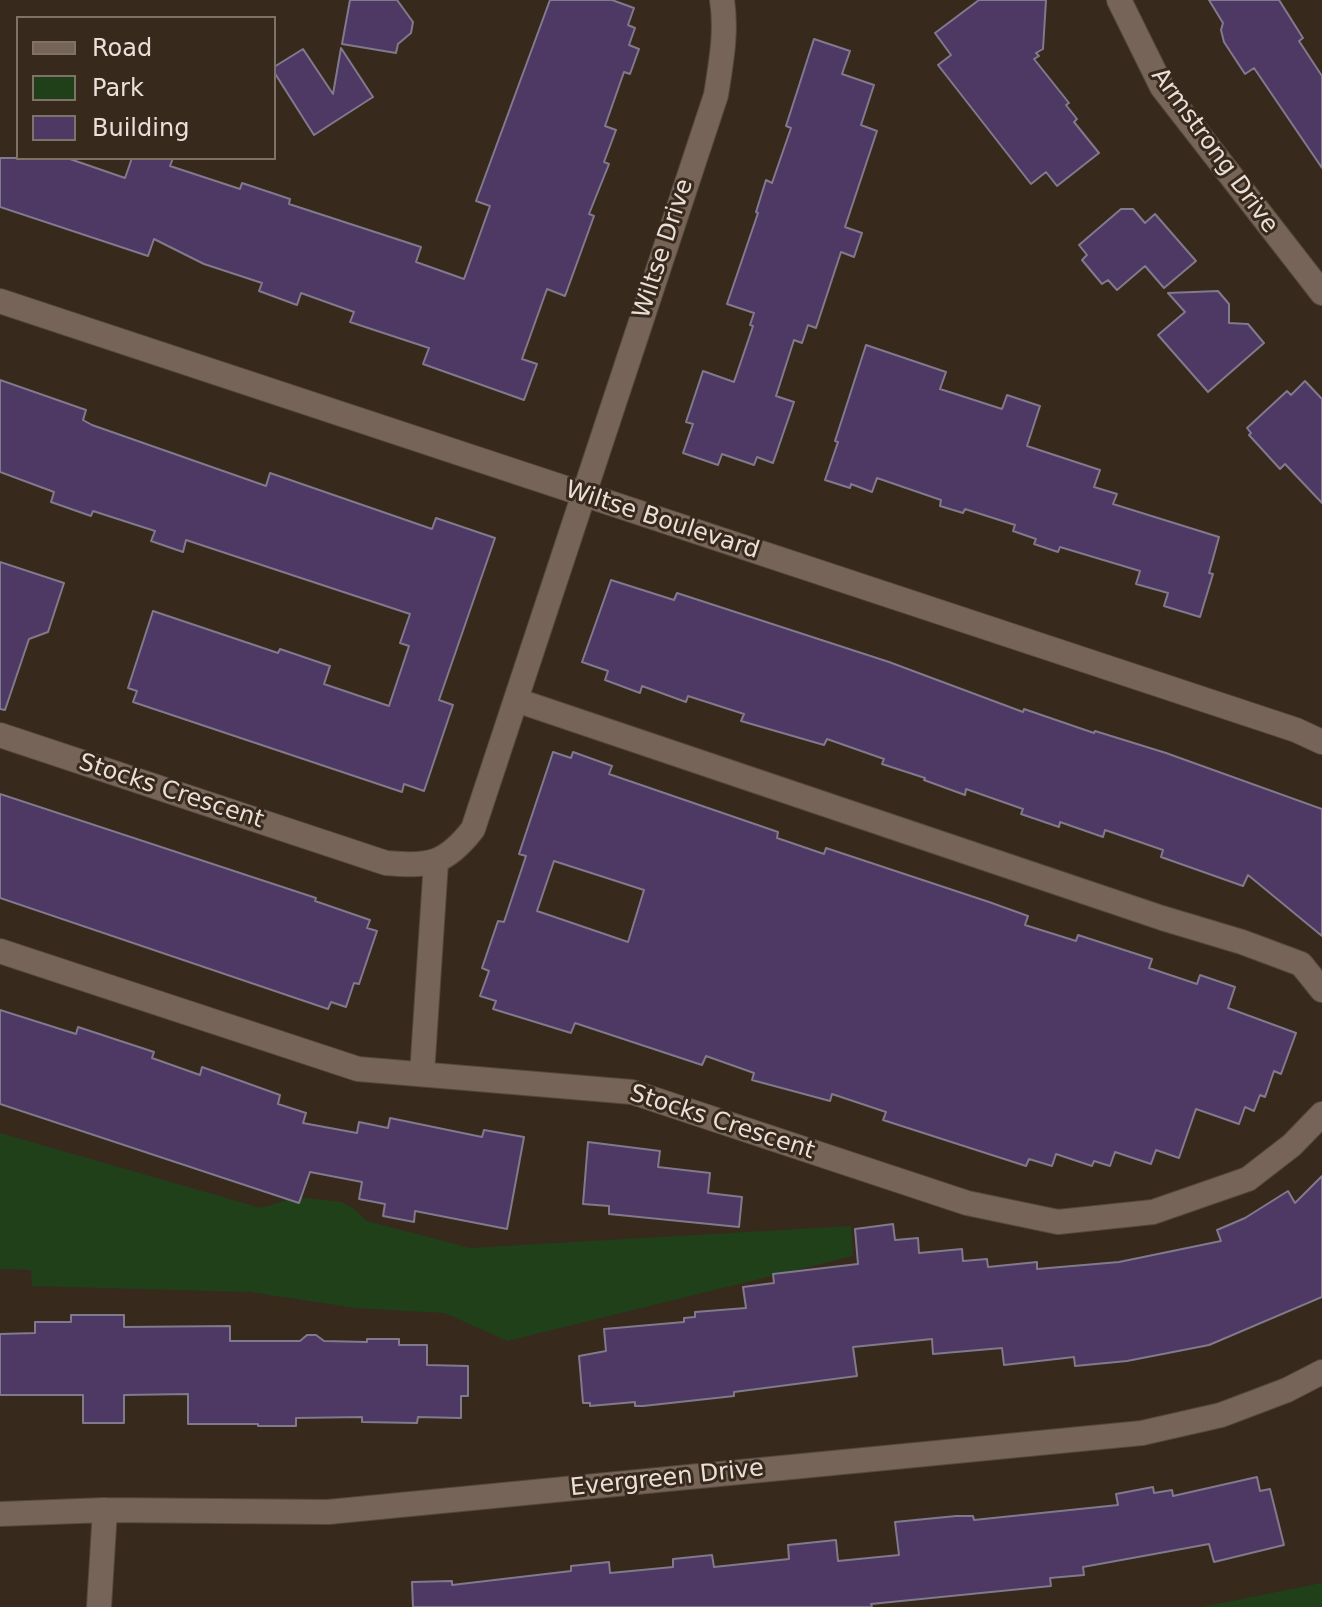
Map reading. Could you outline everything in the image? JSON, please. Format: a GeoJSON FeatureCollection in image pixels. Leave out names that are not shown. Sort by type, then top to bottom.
{"type":"FeatureCollection","features":[{"type":"Feature","properties":{"kind":"street","name":"Wiltse Drive"},"geometry":{"type":"LineString","coordinates":[[583,495],[716,95],[723,55],[722,0]]}},
{"type":"Feature","properties":{"kind":"street","name":"Armstrong Drive"},"geometry":{"type":"LineString","coordinates":[[1119,0],[1162,87],[1322,293]]}},
{"type":"Feature","properties":{"kind":"street","name":"Wiltse Boulevard"},"geometry":{"type":"LineString","coordinates":[[0,301],[1266,720],[1322,742]]}},
{"type":"Feature","properties":{"kind":"street"},"geometry":{"type":"LineString","coordinates":[[422,1074],[436,862],[458,849],[473,829],[583,495]]}},
{"type":"Feature","properties":{"kind":"street"},"geometry":{"type":"LineString","coordinates":[[516,700],[1147,913],[1242,942],[1301,964],[1322,990]]}},
{"type":"Feature","properties":{"kind":"street","name":"Stocks Crescent"},"geometry":{"type":"LineString","coordinates":[[0,735],[386,863],[411,866],[436,862]]}},
{"type":"Feature","properties":{"kind":"street","name":"Stocks Crescent"},"geometry":{"type":"LineString","coordinates":[[0,951],[358,1069],[632,1092],[967,1203],[1058,1222],[1153,1212],[1248,1179],[1292,1145],[1322,1114]]}},
{"type":"Feature","properties":{"kind":"street","name":"Evergreen Drive"},"geometry":{"type":"LineString","coordinates":[[0,1514],[105,1510],[328,1512],[1142,1433],[1221,1415],[1287,1390],[1322,1372]]}},
{"type":"Feature","properties":{"kind":"street"},"geometry":{"type":"LineString","coordinates":[[99,1607],[105,1510]]}},
{"type":"Feature","properties":{"kind":"green space"},"geometry":{"type":"Polygon","coordinates":[[[0,1133],[261,1208],[297,1197],[342,1202],[367,1221],[470,1248],[851,1226],[853,1256],[507,1341],[445,1313],[356,1308],[250,1292],[32,1286],[31,1270],[0,1269],[0,1133]]]}},
{"type":"Feature","properties":{"kind":"green space"},"geometry":{"type":"Polygon","coordinates":[[[1322,1583],[1322,1607],[1202,1607],[1322,1583]]]}},
{"type":"Feature","properties":{"kind":"building"},"geometry":{"type":"Polygon","coordinates":[[[350,0],[397,0],[413,22],[411,33],[398,44],[396,53],[342,44],[350,0]]]}},
{"type":"Feature","properties":{"kind":"building"},"geometry":{"type":"Polygon","coordinates":[[[550,0],[612,0],[634,8],[628,25],[635,28],[629,45],[639,49],[630,74],[624,72],[605,126],[616,130],[604,162],[609,164],[589,214],[594,216],[565,296],[547,289],[522,359],[537,364],[524,400],[423,364],[429,348],[350,322],[354,312],[301,293],[297,305],[259,291],[262,283],[204,264],[154,239],[148,256],[0,207],[0,158],[73,160],[125,178],[131,160],[172,160],[170,166],[240,189],[242,183],[290,199],[289,204],[421,247],[416,262],[464,279],[490,206],[476,201],[550,0]]]}},
{"type":"Feature","properties":{"kind":"building"},"geometry":{"type":"Polygon","coordinates":[[[979,0],[1046,0],[1043,49],[1036,53],[1039,56],[1034,59],[1069,103],[1066,105],[1077,119],[1074,122],[1099,153],[1057,186],[1046,172],[1031,184],[938,65],[951,55],[935,33],[979,0]]]}},
{"type":"Feature","properties":{"kind":"building"},"geometry":{"type":"Polygon","coordinates":[[[1209,0],[1279,0],[1303,38],[1299,41],[1322,76],[1322,168],[1254,68],[1245,74],[1224,42],[1223,23],[1209,0]]]}},
{"type":"Feature","properties":{"kind":"building"},"geometry":{"type":"Polygon","coordinates":[[[814,39],[850,51],[842,74],[874,85],[861,125],[877,131],[845,227],[862,233],[854,257],[841,252],[816,328],[808,325],[802,343],[794,340],[776,396],[794,402],[773,463],[757,457],[754,465],[722,454],[718,465],[683,453],[693,424],[686,422],[703,371],[734,382],[753,326],[750,325],[754,313],[727,304],[766,180],[772,183],[791,128],[786,126],[814,39]]]}},
{"type":"Feature","properties":{"kind":"building"},"geometry":{"type":"Polygon","coordinates":[[[341,48],[373,97],[314,135],[276,75],[276,66],[303,49],[333,94],[341,48]]]}},
{"type":"Feature","properties":{"kind":"building"},"geometry":{"type":"Polygon","coordinates":[[[1121,209],[1133,209],[1145,223],[1155,214],[1196,261],[1164,288],[1145,266],[1117,290],[1108,280],[1102,284],[1082,260],[1087,255],[1079,245],[1121,209]]]}},
{"type":"Feature","properties":{"kind":"building"},"geometry":{"type":"Polygon","coordinates":[[[1218,291],[1229,304],[1229,323],[1248,324],[1264,343],[1208,392],[1158,335],[1185,312],[1168,293],[1218,291]]]}},
{"type":"Feature","properties":{"kind":"building"},"geometry":{"type":"Polygon","coordinates":[[[866,345],[946,372],[940,389],[1002,409],[1007,395],[1040,406],[1027,446],[1100,470],[1094,487],[1117,494],[1113,504],[1219,537],[1209,573],[1213,574],[1200,617],[1164,606],[1168,593],[1136,584],[1140,571],[1060,547],[1058,552],[1034,544],[1036,539],[1013,531],[1015,525],[965,509],[963,513],[940,506],[941,500],[877,478],[872,492],[851,484],[850,488],[825,480],[866,345]]]}},
{"type":"Feature","properties":{"kind":"building"},"geometry":{"type":"Polygon","coordinates":[[[0,380],[86,410],[83,420],[92,425],[266,486],[270,473],[432,529],[436,518],[495,538],[439,700],[453,705],[424,791],[404,784],[402,792],[133,702],[137,691],[128,688],[153,611],[278,653],[280,649],[330,666],[324,684],[389,706],[409,646],[400,643],[410,614],[186,540],[183,552],[151,541],[155,531],[93,511],[91,516],[51,502],[54,492],[0,472],[0,380]]]}},
{"type":"Feature","properties":{"kind":"building"},"geometry":{"type":"Polygon","coordinates":[[[1305,381],[1322,399],[1322,503],[1285,464],[1280,469],[1249,435],[1251,433],[1247,428],[1287,391],[1291,395],[1305,381]]]}},
{"type":"Feature","properties":{"kind":"building"},"geometry":{"type":"Polygon","coordinates":[[[0,562],[64,583],[48,632],[29,639],[5,710],[0,709],[0,562]]]}},
{"type":"Feature","properties":{"kind":"building"},"geometry":{"type":"Polygon","coordinates":[[[611,580],[674,600],[677,593],[889,662],[1023,712],[1024,709],[1166,753],[1322,809],[1322,936],[1248,875],[1243,886],[1161,857],[1163,850],[1105,830],[1103,837],[1060,822],[1059,827],[1021,814],[1023,809],[966,789],[965,795],[882,764],[884,759],[827,739],[824,745],[741,721],[744,714],[688,696],[686,702],[642,686],[640,693],[605,680],[608,671],[582,662],[611,580]]]}},
{"type":"Feature","properties":{"kind":"building"},"geometry":{"type":"Polygon","coordinates":[[[553,752],[571,758],[573,752],[612,766],[609,774],[778,832],[777,838],[824,854],[826,848],[989,902],[1028,916],[1025,925],[1076,941],[1078,935],[1152,959],[1149,968],[1197,984],[1200,975],[1235,987],[1228,1008],[1296,1033],[1281,1074],[1274,1071],[1265,1097],[1260,1095],[1254,1111],[1245,1107],[1239,1124],[1196,1109],[1179,1158],[1156,1150],[1151,1164],[1115,1152],[1110,1166],[1094,1161],[1092,1166],[1056,1154],[1052,1166],[1029,1159],[1026,1166],[883,1120],[886,1112],[832,1094],[830,1101],[752,1080],[754,1073],[706,1056],[702,1065],[575,1023],[571,1033],[493,1009],[496,1001],[480,996],[489,971],[482,968],[498,921],[504,922],[526,856],[519,854],[553,752]],[[554,861],[537,911],[628,942],[644,890],[554,861]]]}},
{"type":"Feature","properties":{"kind":"building"},"geometry":{"type":"Polygon","coordinates":[[[0,794],[316,898],[315,901],[370,920],[367,928],[377,931],[359,984],[354,983],[346,1007],[331,1002],[328,1009],[0,898],[0,794]]]}},
{"type":"Feature","properties":{"kind":"building"},"geometry":{"type":"Polygon","coordinates":[[[0,1010],[76,1034],[78,1027],[154,1052],[152,1058],[200,1075],[202,1067],[280,1095],[278,1104],[306,1113],[303,1123],[357,1133],[359,1122],[388,1128],[390,1118],[482,1137],[484,1130],[524,1137],[507,1229],[415,1211],[414,1222],[383,1216],[385,1204],[359,1199],[362,1182],[310,1172],[299,1203],[0,1104],[0,1010]]]}},
{"type":"Feature","properties":{"kind":"building"},"geometry":{"type":"Polygon","coordinates":[[[588,1142],[660,1151],[658,1167],[710,1173],[708,1193],[742,1197],[739,1227],[609,1214],[609,1206],[583,1204],[588,1142]]]}},
{"type":"Feature","properties":{"kind":"building"},"geometry":{"type":"Polygon","coordinates":[[[1322,1176],[1322,1297],[1209,1345],[1127,1361],[1075,1366],[1074,1357],[1004,1365],[1002,1348],[933,1354],[932,1339],[853,1347],[857,1376],[734,1392],[734,1396],[643,1406],[635,1406],[635,1402],[590,1406],[590,1403],[583,1403],[579,1356],[606,1351],[604,1329],[684,1322],[684,1318],[695,1317],[695,1312],[746,1308],[743,1287],[774,1283],[773,1274],[858,1264],[855,1229],[893,1224],[895,1240],[918,1238],[919,1253],[962,1249],[963,1261],[987,1259],[988,1267],[1037,1262],[1037,1269],[1119,1262],[1221,1241],[1217,1230],[1245,1218],[1288,1191],[1295,1203],[1322,1176]]]}},
{"type":"Feature","properties":{"kind":"building"},"geometry":{"type":"Polygon","coordinates":[[[71,1315],[124,1315],[124,1327],[230,1326],[230,1341],[300,1341],[307,1335],[316,1335],[324,1341],[399,1339],[399,1345],[427,1345],[427,1365],[468,1366],[468,1396],[461,1396],[461,1418],[418,1417],[417,1423],[362,1422],[362,1417],[296,1418],[296,1426],[258,1426],[188,1424],[188,1394],[124,1395],[124,1423],[83,1423],[83,1395],[0,1395],[0,1334],[35,1333],[35,1322],[71,1322],[71,1315]]]}},
{"type":"Feature","properties":{"kind":"building"},"geometry":{"type":"Polygon","coordinates":[[[1257,1477],[1260,1491],[1270,1489],[1284,1545],[1214,1562],[1209,1544],[1083,1567],[1084,1575],[1050,1578],[1051,1586],[871,1604],[872,1607],[413,1607],[412,1582],[452,1581],[452,1585],[571,1571],[571,1566],[609,1562],[610,1573],[673,1567],[673,1559],[712,1555],[714,1567],[789,1559],[788,1545],[836,1540],[838,1561],[899,1555],[895,1522],[956,1516],[973,1516],[974,1520],[1118,1505],[1116,1494],[1153,1487],[1154,1493],[1172,1490],[1173,1496],[1257,1477]]]}}]}
